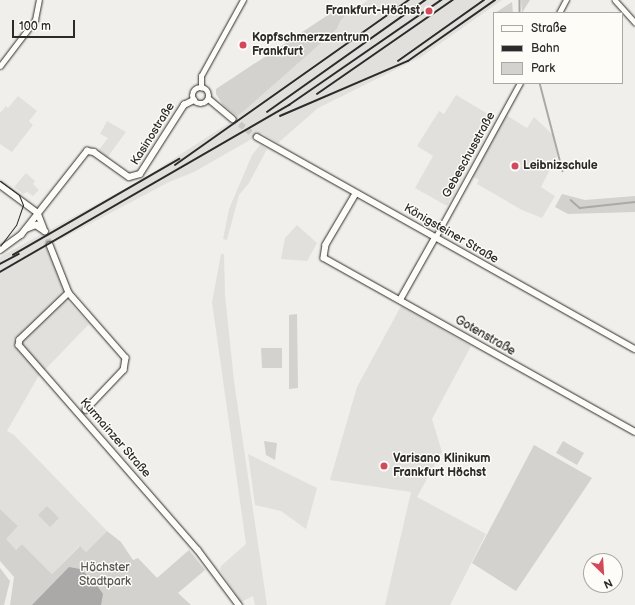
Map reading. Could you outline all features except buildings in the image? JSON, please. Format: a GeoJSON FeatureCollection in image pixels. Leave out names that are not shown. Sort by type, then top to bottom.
{"type":"FeatureCollection","features":[{"type":"Feature","properties":{"kind":"main road"},"geometry":{"type":"LineString","coordinates":[[218,109],[194,100],[194,93],[201,88],[209,93],[209,99],[218,109],[233,119]]}},
{"type":"Feature","properties":{"kind":"main road"},"geometry":{"type":"LineString","coordinates":[[203,104],[209,99]]}},
{"type":"Feature","properties":{"kind":"main road","name":"Kasinostraße"},"geometry":{"type":"LineString","coordinates":[[38,213],[78,160],[89,151],[127,176],[137,176],[143,170],[184,105],[194,100]]}},
{"type":"Feature","properties":{"kind":"main road","name":"Königsteiner Straße"},"geometry":{"type":"LineString","coordinates":[[257,137],[356,194],[635,349]]}},
{"type":"Feature","properties":{"kind":"main road"},"geometry":{"type":"LineString","coordinates":[[0,185],[38,213],[45,231],[36,225],[24,231]]}},
{"type":"Feature","properties":{"kind":"main road","name":"Gotenstraße"},"geometry":{"type":"LineString","coordinates":[[356,194],[326,245],[324,258],[635,432]]}},
{"type":"Feature","properties":{"kind":"main road"},"geometry":{"type":"LineString","coordinates":[[0,250],[14,242],[38,213]]}},
{"type":"Feature","properties":{"kind":"main road"},"geometry":{"type":"LineString","coordinates":[[400,300],[435,238]]}},
{"type":"Feature","properties":{"kind":"main road"},"geometry":{"type":"LineString","coordinates":[[50,245],[69,293],[126,358],[124,370],[86,410],[87,424]]}},
{"type":"Feature","properties":{"kind":"main road","name":"Kurmainzer Straße"},"geometry":{"type":"LineString","coordinates":[[69,293],[20,340],[18,344],[198,550],[239,605]]}},
{"type":"Feature","properties":{"kind":"main road"},"geometry":{"type":"LineString","coordinates":[[73,408],[86,410]]}},
{"type":"Feature","properties":{"kind":"street"},"geometry":{"type":"LineString","coordinates":[[0,66],[35,20],[39,0]]}},
{"type":"Feature","properties":{"kind":"street"},"geometry":{"type":"LineString","coordinates":[[201,88],[201,76],[243,0]]}},
{"type":"Feature","properties":{"kind":"street"},"geometry":{"type":"LineString","coordinates":[[560,12],[566,0]]}},
{"type":"Feature","properties":{"kind":"street"},"geometry":{"type":"LineString","coordinates":[[615,0],[635,22]]}},
{"type":"Feature","properties":{"kind":"street","name":"Gebeschusstraße"},"geometry":{"type":"LineString","coordinates":[[435,238],[519,84]]}},
{"type":"Feature","properties":{"kind":"shaded area"},"geometry":{"type":"Polygon","coordinates":[[[368,0],[502,0],[421,57],[318,108],[278,143],[262,133],[194,172],[169,182],[46,247],[64,291],[61,294],[89,324],[38,377],[7,431],[14,435],[107,531],[86,552],[79,546],[52,574],[22,544],[16,550],[5,539],[18,526],[0,509],[0,257],[144,178],[229,123],[337,29],[341,20],[368,0]]]}},
{"type":"Feature","properties":{"kind":"shaded area"},"geometry":{"type":"Polygon","coordinates":[[[456,95],[493,117],[447,206],[415,188],[433,156],[417,146],[439,111],[444,114],[456,95]]]}},
{"type":"Feature","properties":{"kind":"shaded area"},"geometry":{"type":"Polygon","coordinates":[[[18,96],[37,111],[29,121],[33,125],[12,152],[0,144],[0,113],[6,106],[8,108],[18,96]]]}},
{"type":"Feature","properties":{"kind":"shaded area","name":"Leibnizschule"},"geometry":{"type":"Polygon","coordinates":[[[506,115],[527,128],[534,117],[553,135],[557,156],[541,187],[555,196],[542,218],[522,210],[477,184],[479,180],[473,177],[506,115]]]}},
{"type":"Feature","properties":{"kind":"shaded area"},"geometry":{"type":"Polygon","coordinates":[[[107,121],[126,132],[107,158],[98,151],[108,138],[100,134],[107,121]]]}},
{"type":"Feature","properties":{"kind":"shaded area"},"geometry":{"type":"Polygon","coordinates":[[[260,145],[267,149],[249,183],[239,195],[227,240],[223,239],[229,209],[252,155],[260,145]]]}},
{"type":"Feature","properties":{"kind":"shaded area"},"geometry":{"type":"Polygon","coordinates":[[[26,173],[35,181],[33,184],[39,190],[33,196],[27,192],[23,194],[14,187],[26,173]]]}},
{"type":"Feature","properties":{"kind":"shaded area"},"geometry":{"type":"Polygon","coordinates":[[[297,225],[317,243],[307,261],[281,259],[285,238],[297,225]]]}},
{"type":"Feature","properties":{"kind":"shaded area"},"geometry":{"type":"Polygon","coordinates":[[[221,254],[224,254],[225,295],[234,381],[267,605],[255,605],[253,596],[241,602],[220,570],[221,566],[246,544],[212,302],[221,254]]]}},
{"type":"Feature","properties":{"kind":"shaded area","name":"Varisano Klinikum Frankfurt Höchst"},"geometry":{"type":"Polygon","coordinates":[[[401,306],[471,346],[432,419],[442,452],[417,497],[486,534],[450,605],[385,605],[411,492],[330,480],[357,387],[401,306]]]}},
{"type":"Feature","properties":{"kind":"shaded area"},"geometry":{"type":"Polygon","coordinates":[[[248,454],[317,488],[306,529],[281,511],[255,505],[248,454]]]}},
{"type":"Feature","properties":{"kind":"shaded area"},"geometry":{"type":"Polygon","coordinates":[[[69,567],[80,569],[93,580],[103,594],[101,605],[32,605],[69,567]]]}},
{"type":"Feature","properties":{"kind":"green space"},"geometry":{"type":"Polygon","coordinates":[[[521,0],[530,0],[523,12],[521,0]]]}},
{"type":"Feature","properties":{"kind":"green space"},"geometry":{"type":"Polygon","coordinates":[[[512,2],[513,12],[497,12],[512,2]]]}},
{"type":"Feature","properties":{"kind":"green space"},"geometry":{"type":"Polygon","coordinates":[[[334,11],[347,15],[341,20],[337,29],[245,110],[237,116],[223,105],[216,94],[216,89],[334,11]]]}},
{"type":"Feature","properties":{"kind":"green space"},"geometry":{"type":"Polygon","coordinates":[[[562,194],[585,200],[635,196],[635,212],[568,214],[555,207],[562,194]]]}},
{"type":"Feature","properties":{"kind":"green space"},"geometry":{"type":"Polygon","coordinates":[[[297,314],[298,388],[289,389],[289,315],[297,314]]]}},
{"type":"Feature","properties":{"kind":"green space"},"geometry":{"type":"Polygon","coordinates":[[[261,348],[282,348],[282,368],[262,368],[261,348]]]}},
{"type":"Feature","properties":{"kind":"green space"},"geometry":{"type":"Polygon","coordinates":[[[264,441],[277,443],[275,460],[266,455],[264,441]]]}},
{"type":"Feature","properties":{"kind":"green space"},"geometry":{"type":"Polygon","coordinates":[[[563,441],[584,453],[577,465],[556,453],[563,441]]]}},
{"type":"Feature","properties":{"kind":"green space"},"geometry":{"type":"Polygon","coordinates":[[[534,445],[592,478],[516,591],[472,563],[534,445]]]}},
{"type":"Feature","properties":{"kind":"green space"},"geometry":{"type":"Polygon","coordinates":[[[47,506],[59,518],[50,527],[38,515],[47,506]]]}},
{"type":"Feature","properties":{"kind":"green space","name":"Höchster Stadtpark"},"geometry":{"type":"Polygon","coordinates":[[[0,509],[18,526],[6,539],[16,550],[22,544],[52,574],[80,546],[86,552],[107,531],[121,542],[133,560],[138,558],[157,578],[189,550],[205,570],[178,593],[191,605],[10,605],[14,577],[0,561],[0,509]]]}},
{"type":"Feature","properties":{"kind":"green space"},"geometry":{"type":"Polygon","coordinates":[[[0,568],[10,581],[4,605],[0,605],[0,568]]]}},
{"type":"Feature","properties":{"kind":"waterway"},"geometry":{"type":"LineString","coordinates":[[520,0],[520,12]]}},
{"type":"Feature","properties":{"kind":"waterway"},"geometry":{"type":"LineString","coordinates":[[540,84],[563,171]]}},
{"type":"Feature","properties":{"kind":"waterway"},"geometry":{"type":"LineString","coordinates":[[571,200],[580,208],[635,202]]}},
{"type":"Feature","properties":{"kind":"tunnel"},"geometry":{"type":"LineString","coordinates":[[233,119],[257,137]]}},
{"type":"Feature","properties":{"kind":"tunnel"},"geometry":{"type":"LineString","coordinates":[[45,231],[50,245]]}},
{"type":"Feature","properties":{"kind":"tram line"},"geometry":{"type":"LineString","coordinates":[[0,181],[19,195],[23,205],[16,225],[0,246]]}},
{"type":"Feature","properties":{"kind":"railway"},"geometry":{"type":"LineString","coordinates":[[175,165],[409,0]]}},
{"type":"Feature","properties":{"kind":"railway"},"geometry":{"type":"LineString","coordinates":[[267,112],[425,0]]}},
{"type":"Feature","properties":{"kind":"railway"},"geometry":{"type":"LineString","coordinates":[[0,272],[289,105],[441,0]]}},
{"type":"Feature","properties":{"kind":"railway"},"geometry":{"type":"LineString","coordinates":[[317,94],[453,0]]}},
{"type":"Feature","properties":{"kind":"railway"},"geometry":{"type":"LineString","coordinates":[[398,61],[484,0]]}},
{"type":"Feature","properties":{"kind":"railway"},"geometry":{"type":"LineString","coordinates":[[280,116],[408,61],[495,0]]}},
{"type":"Feature","properties":{"kind":"railway"},"geometry":{"type":"LineString","coordinates":[[13,255],[179,159]]}},
{"type":"Feature","properties":{"kind":"railway"},"geometry":{"type":"LineString","coordinates":[[0,264],[19,254]]}},
{"type":"Feature","properties":{"kind":"place","name":"Frankfurt-Höchst"},"geometry":{"type":"Point","coordinates":[429,11]}},
{"type":"Feature","properties":{"kind":"place","name":"Kopfschmerzzentrum Frankfurt"},"geometry":{"type":"Point","coordinates":[243,45]}},
{"type":"Feature","properties":{"kind":"place","name":"Leibnizschule"},"geometry":{"type":"Point","coordinates":[515,166]}},
{"type":"Feature","properties":{"kind":"place","name":"Varisano Klinikum Frankfurt Höchst"},"geometry":{"type":"Point","coordinates":[384,466]}}]}
